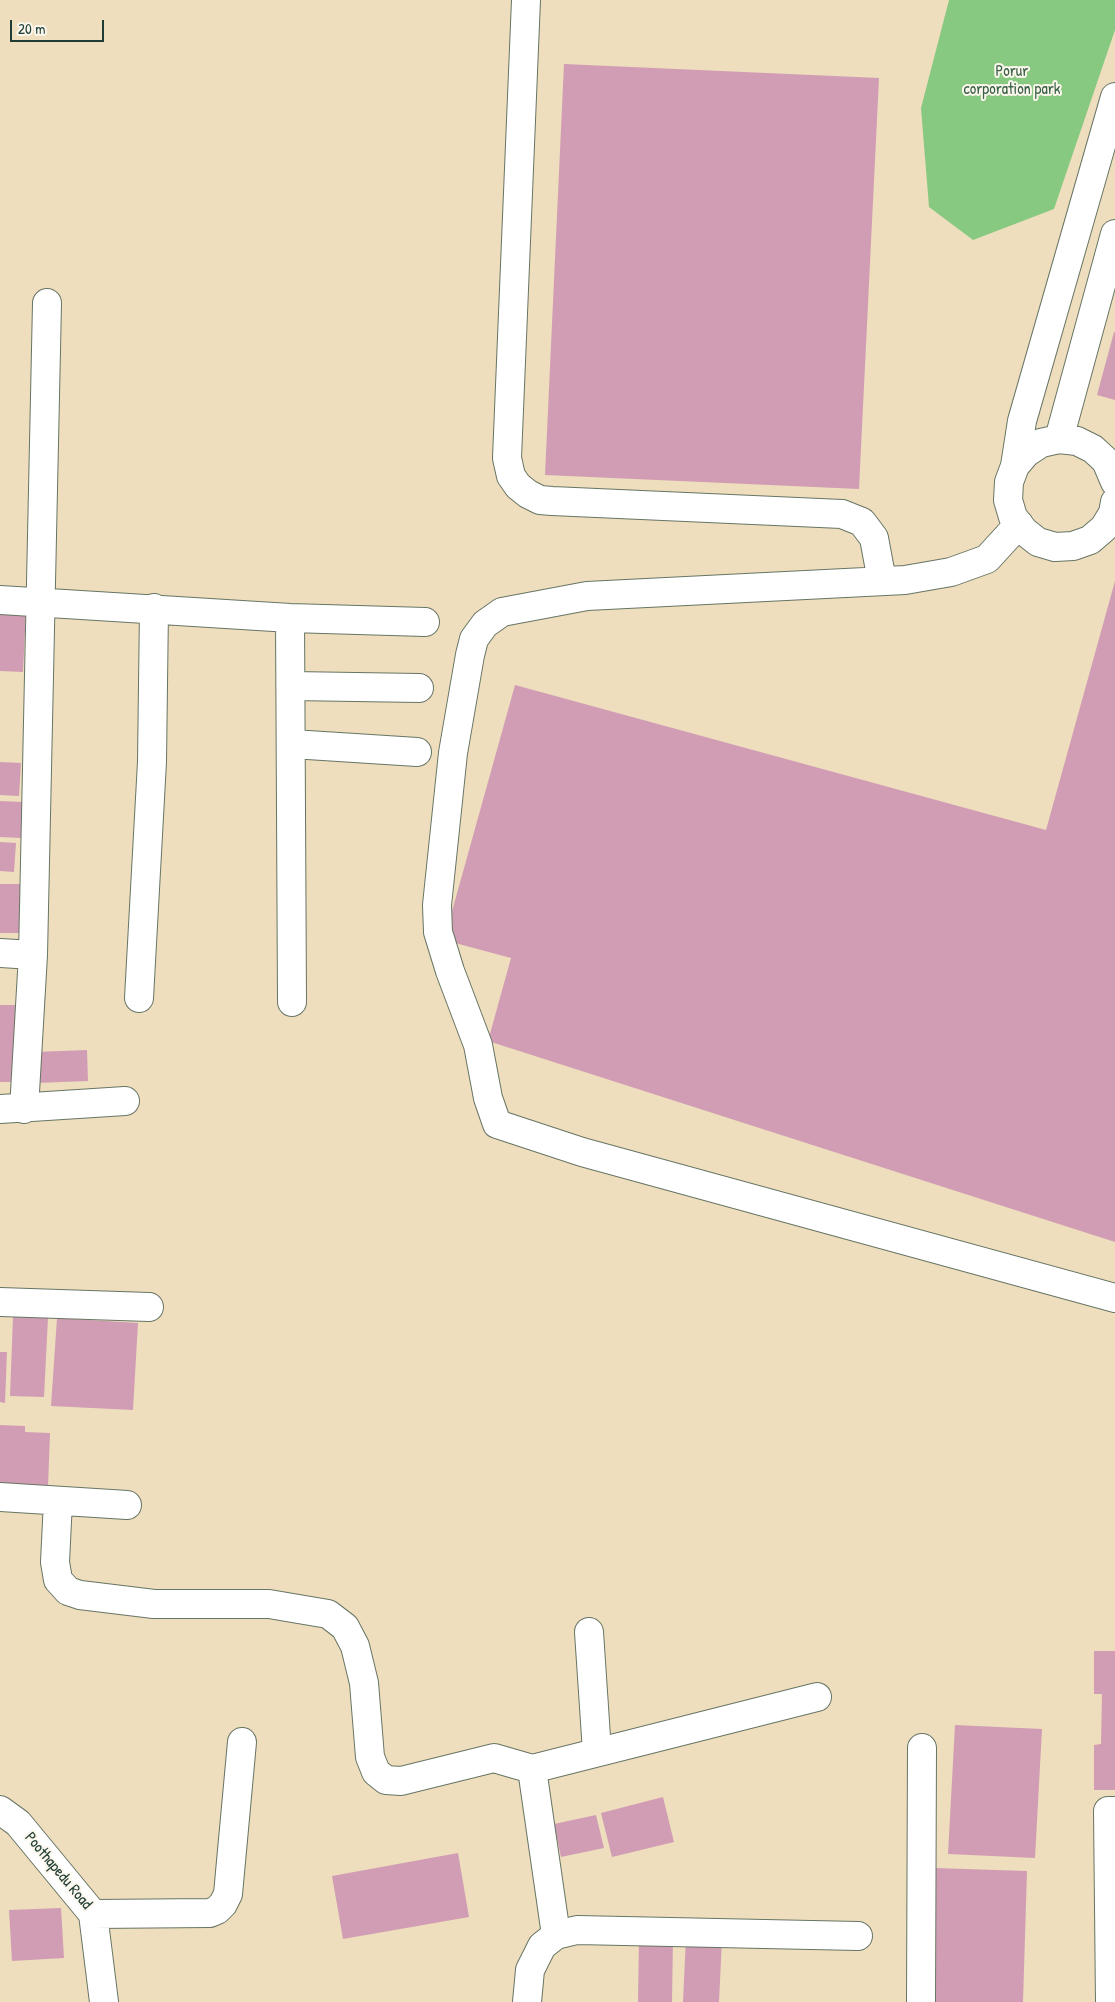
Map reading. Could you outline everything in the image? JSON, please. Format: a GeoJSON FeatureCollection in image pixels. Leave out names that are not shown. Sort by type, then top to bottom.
{"type":"FeatureCollection","features":[{"type":"Feature","properties":{"kind":"street"},"geometry":{"type":"LineString","coordinates":[[526,0],[507,458],[511,476],[528,494],[540,500],[842,514],[862,522],[874,538],[882,581]]}},
{"type":"Feature","properties":{"kind":"street"},"geometry":{"type":"LineString","coordinates":[[1115,97],[1022,421],[1015,466],[1009,482],[1008,500],[1013,517],[1024,532],[1038,542],[1056,547],[1073,546],[1090,540],[1104,528],[1113,513],[1115,502]]}},
{"type":"Feature","properties":{"kind":"street"},"geometry":{"type":"LineString","coordinates":[[1059,439],[1115,234]]}},
{"type":"Feature","properties":{"kind":"street"},"geometry":{"type":"LineString","coordinates":[[47,303],[33,954],[12,1109],[125,1101]]}},
{"type":"Feature","properties":{"kind":"street"},"geometry":{"type":"LineString","coordinates":[[1015,466],[1026,452],[1041,443],[1059,439],[1077,441],[1104,451],[1115,482]]}},
{"type":"Feature","properties":{"kind":"street"},"geometry":{"type":"LineString","coordinates":[[1018,524],[986,559],[951,572],[905,580],[587,596],[502,612],[485,624],[474,639],[453,753],[437,905],[438,932],[450,971],[478,1045],[488,1098],[497,1124],[582,1152],[1115,1298]]}},
{"type":"Feature","properties":{"kind":"street"},"geometry":{"type":"LineString","coordinates":[[0,600],[154,608],[290,618],[425,622]]}},
{"type":"Feature","properties":{"kind":"street"},"geometry":{"type":"LineString","coordinates":[[139,998],[152,762],[154,608]]}},
{"type":"Feature","properties":{"kind":"street"},"geometry":{"type":"LineString","coordinates":[[290,618],[292,686],[292,1002]]}},
{"type":"Feature","properties":{"kind":"street"},"geometry":{"type":"LineString","coordinates":[[292,686],[419,688]]}},
{"type":"Feature","properties":{"kind":"street"},"geometry":{"type":"LineString","coordinates":[[292,744],[417,752]]}},
{"type":"Feature","properties":{"kind":"street"},"geometry":{"type":"LineString","coordinates":[[0,953],[33,954]]}},
{"type":"Feature","properties":{"kind":"street"},"geometry":{"type":"LineString","coordinates":[[0,1302],[149,1306]]}},
{"type":"Feature","properties":{"kind":"street"},"geometry":{"type":"LineString","coordinates":[[0,1497],[127,1505]]}},
{"type":"Feature","properties":{"kind":"street"},"geometry":{"type":"LineString","coordinates":[[58,1500],[55,1562],[58,1580],[68,1591],[80,1595],[154,1604],[269,1604],[328,1614],[345,1627],[355,1646],[364,1682],[370,1757],[376,1772],[386,1780],[401,1781],[494,1758],[532,1769],[817,1697]]}},
{"type":"Feature","properties":{"kind":"street"},"geometry":{"type":"LineString","coordinates":[[589,1632],[597,1752]]}},
{"type":"Feature","properties":{"kind":"street"},"geometry":{"type":"LineString","coordinates":[[93,1914],[210,1913],[217,1910],[223,1904],[228,1894],[242,1742]]}},
{"type":"Feature","properties":{"kind":"street"},"geometry":{"type":"LineString","coordinates":[[921,2002],[922,1748]]}},
{"type":"Feature","properties":{"kind":"street"},"geometry":{"type":"LineString","coordinates":[[532,1769],[556,1936]]}},
{"type":"Feature","properties":{"kind":"street","name":"Poothapedu Road"},"geometry":{"type":"LineString","coordinates":[[0,1810],[18,1823],[93,1914],[104,2002]]}},
{"type":"Feature","properties":{"kind":"street"},"geometry":{"type":"LineString","coordinates":[[1110,2002],[1108,1811],[1115,1811]]}},
{"type":"Feature","properties":{"kind":"street"},"geometry":{"type":"LineString","coordinates":[[527,2002],[530,1970],[542,1946],[556,1936],[577,1930],[858,1936]]}},
{"type":"Feature","properties":{"kind":"green space","name":"Porur corporation park"},"geometry":{"type":"Polygon","coordinates":[[[949,0],[1115,0],[1115,30],[1054,209],[973,240],[929,207],[921,108],[949,0]]]}},
{"type":"Feature","properties":{"kind":"building"},"geometry":{"type":"Polygon","coordinates":[[[564,64],[879,78],[859,489],[545,475],[564,64]]]}},
{"type":"Feature","properties":{"kind":"building"},"geometry":{"type":"Polygon","coordinates":[[[1115,332],[1115,400],[1097,395],[1115,332]]]}},
{"type":"Feature","properties":{"kind":"building"},"geometry":{"type":"Polygon","coordinates":[[[1115,581],[1115,1242],[488,1041],[511,958],[444,940],[515,685],[1046,830],[1115,581]]]}},
{"type":"Feature","properties":{"kind":"building"},"geometry":{"type":"Polygon","coordinates":[[[0,609],[26,610],[23,672],[0,671],[0,609]]]}},
{"type":"Feature","properties":{"kind":"building"},"geometry":{"type":"Polygon","coordinates":[[[0,762],[21,763],[19,796],[0,795],[0,762]]]}},
{"type":"Feature","properties":{"kind":"building"},"geometry":{"type":"Polygon","coordinates":[[[0,801],[23,802],[21,838],[0,837],[0,801]]]}},
{"type":"Feature","properties":{"kind":"building"},"geometry":{"type":"Polygon","coordinates":[[[0,842],[16,843],[14,872],[0,871],[0,842]]]}},
{"type":"Feature","properties":{"kind":"building"},"geometry":{"type":"Polygon","coordinates":[[[0,884],[23,884],[21,933],[0,933],[0,884]]]}},
{"type":"Feature","properties":{"kind":"building"},"geometry":{"type":"Polygon","coordinates":[[[0,1005],[15,1005],[15,1082],[0,1082],[0,1005]]]}},
{"type":"Feature","properties":{"kind":"building"},"geometry":{"type":"Polygon","coordinates":[[[87,1050],[88,1081],[36,1083],[35,1052],[87,1050]]]}},
{"type":"Feature","properties":{"kind":"building"},"geometry":{"type":"Polygon","coordinates":[[[13,1317],[48,1318],[44,1397],[10,1396],[13,1317]]]}},
{"type":"Feature","properties":{"kind":"building"},"geometry":{"type":"Polygon","coordinates":[[[57,1318],[138,1323],[133,1410],[51,1406],[57,1318]]]}},
{"type":"Feature","properties":{"kind":"building"},"geometry":{"type":"Polygon","coordinates":[[[0,1352],[7,1352],[5,1403],[0,1402],[0,1352]]]}},
{"type":"Feature","properties":{"kind":"building"},"geometry":{"type":"Polygon","coordinates":[[[0,1425],[25,1426],[25,1432],[50,1433],[48,1487],[0,1486],[0,1425]]]}},
{"type":"Feature","properties":{"kind":"building"},"geometry":{"type":"Polygon","coordinates":[[[1094,1651],[1115,1651],[1115,1790],[1094,1790],[1094,1745],[1101,1744],[1102,1694],[1094,1694],[1094,1651]]]}},
{"type":"Feature","properties":{"kind":"building"},"geometry":{"type":"Polygon","coordinates":[[[955,1725],[1042,1729],[1035,1858],[948,1854],[955,1725]]]}},
{"type":"Feature","properties":{"kind":"building"},"geometry":{"type":"Polygon","coordinates":[[[663,1797],[674,1842],[612,1857],[601,1813],[663,1797]]]}},
{"type":"Feature","properties":{"kind":"building"},"geometry":{"type":"Polygon","coordinates":[[[596,1815],[604,1848],[561,1857],[554,1824],[596,1815]]]}},
{"type":"Feature","properties":{"kind":"building"},"geometry":{"type":"Polygon","coordinates":[[[458,1853],[469,1917],[343,1939],[332,1876],[458,1853]]]}},
{"type":"Feature","properties":{"kind":"building"},"geometry":{"type":"Polygon","coordinates":[[[935,1868],[1027,1871],[1023,2002],[931,2002],[935,1868]]]}},
{"type":"Feature","properties":{"kind":"building"},"geometry":{"type":"Polygon","coordinates":[[[61,1908],[64,1958],[12,1961],[9,1910],[61,1908]]]}},
{"type":"Feature","properties":{"kind":"building"},"geometry":{"type":"Polygon","coordinates":[[[686,1937],[722,1939],[719,2002],[683,2002],[686,1937]]]}},
{"type":"Feature","properties":{"kind":"building"},"geometry":{"type":"Polygon","coordinates":[[[639,1938],[673,1939],[672,2002],[638,2002],[639,1938]]]}}]}
